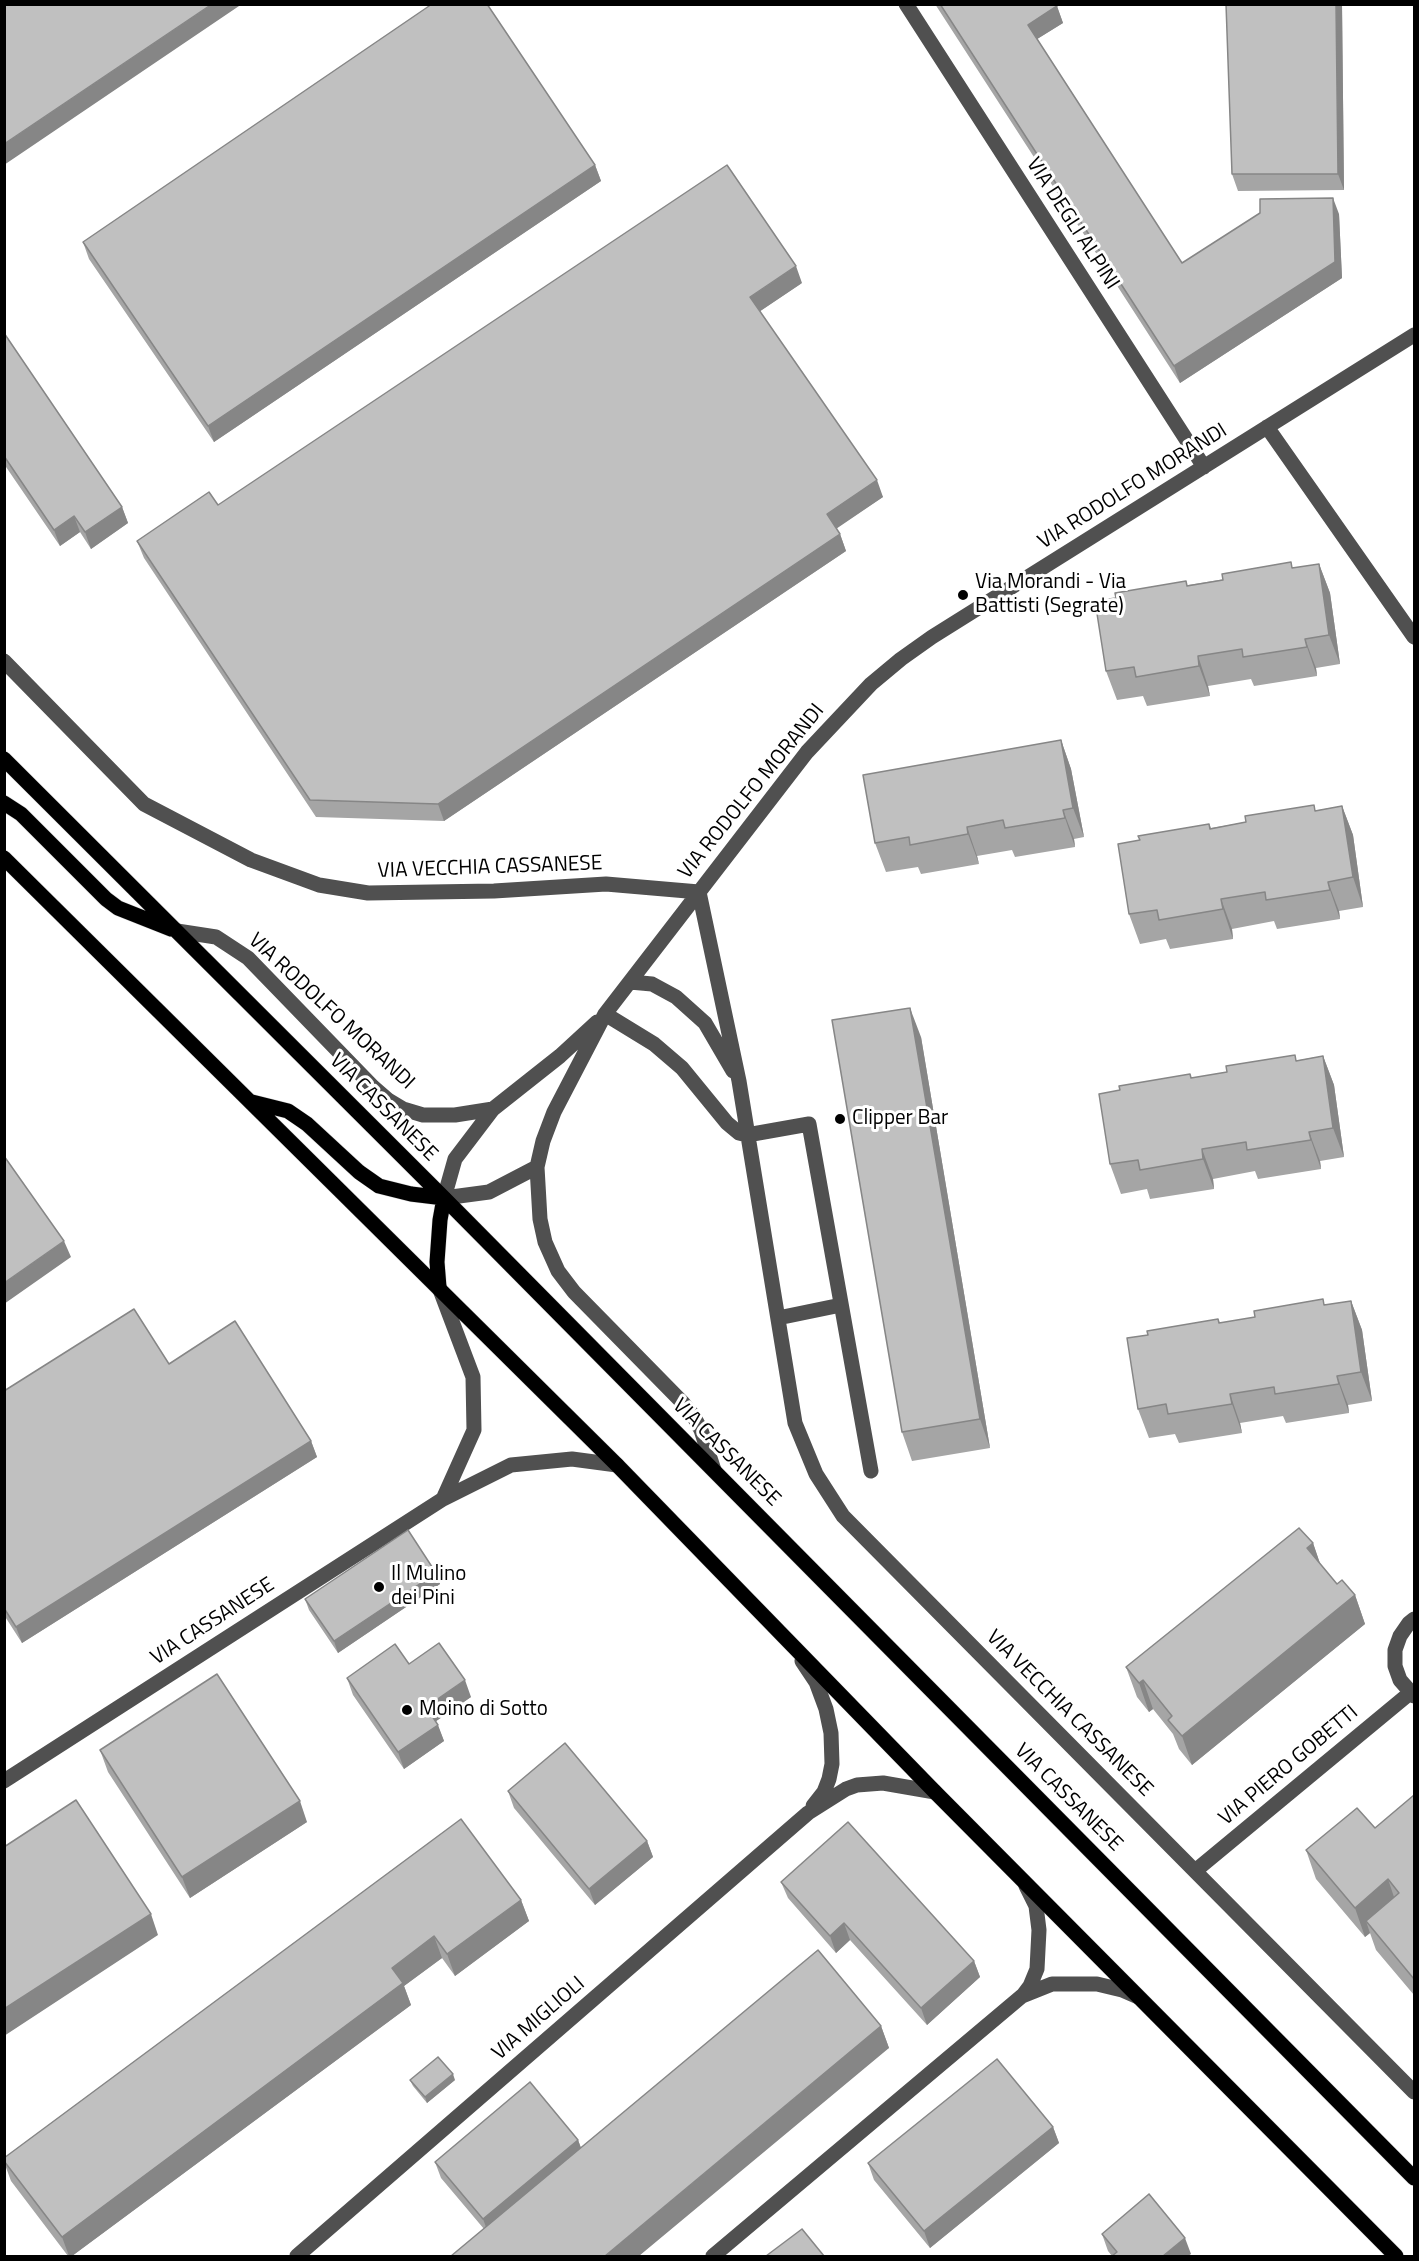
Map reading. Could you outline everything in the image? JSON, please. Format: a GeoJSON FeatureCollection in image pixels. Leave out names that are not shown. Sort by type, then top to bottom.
{"type":"FeatureCollection","features":[{"type":"Feature","properties":{"kind":"main road","name":"VIA CASSANESE"},"geometry":{"type":"LineString","coordinates":[[4,759],[444,1198],[1414,2178]]}},
{"type":"Feature","properties":{"kind":"main road"},"geometry":{"type":"LineString","coordinates":[[4,803],[21,814],[106,899],[118,908],[177,931]]}},
{"type":"Feature","properties":{"kind":"main road"},"geometry":{"type":"LineString","coordinates":[[4,858],[617,1465],[796,1651],[1396,2256]]}},
{"type":"Feature","properties":{"kind":"main road"},"geometry":{"type":"LineString","coordinates":[[252,1102],[288,1111],[307,1124],[359,1172],[379,1186],[411,1194],[444,1198],[437,1262],[439,1287]]}},
{"type":"Feature","properties":{"kind":"street","name":"VIA DEGLI ALPINI"},"geometry":{"type":"LineString","coordinates":[[906,4],[1204,467]]}},
{"type":"Feature","properties":{"kind":"street","name":"VIA RODOLFO MORANDI"},"geometry":{"type":"LineString","coordinates":[[444,1198],[455,1159],[493,1109],[560,1056],[605,1014],[807,752],[862,692],[901,658],[932,637],[1414,335]]}},
{"type":"Feature","properties":{"kind":"street"},"geometry":{"type":"LineString","coordinates":[[1267,428],[1414,637]]}},
{"type":"Feature","properties":{"kind":"street","name":"VIA VECCHIA CASSANESE"},"geometry":{"type":"LineString","coordinates":[[4,661],[144,804],[251,860],[319,885],[368,893],[494,891],[606,884],[699,891],[739,1081],[795,1423],[816,1474],[843,1516],[1414,2092]]}},
{"type":"Feature","properties":{"kind":"street","name":"VIA RODOLFO MORANDI"},"geometry":{"type":"LineString","coordinates":[[177,931],[216,937],[248,958],[373,1087],[403,1109],[423,1115],[455,1115],[493,1109]]}},
{"type":"Feature","properties":{"kind":"street"},"geometry":{"type":"LineString","coordinates":[[630,982],[652,984],[676,997],[705,1023],[739,1081]]}},
{"type":"Feature","properties":{"kind":"street","name":"VIA RODOLFO MORANDI"},"geometry":{"type":"LineString","coordinates":[[605,1014],[554,1112],[543,1141],[537,1167],[540,1219],[545,1242],[558,1270],[574,1292],[683,1403],[701,1430],[714,1470]]}},
{"type":"Feature","properties":{"kind":"street"},"geometry":{"type":"LineString","coordinates":[[605,1014],[654,1044],[682,1068],[727,1123],[740,1133],[747,1135],[808,1124],[871,1471]]}},
{"type":"Feature","properties":{"kind":"street"},"geometry":{"type":"LineString","coordinates":[[444,1198],[489,1192],[537,1167]]}},
{"type":"Feature","properties":{"kind":"street"},"geometry":{"type":"LineString","coordinates":[[439,1287],[473,1377],[474,1430],[443,1499]]}},
{"type":"Feature","properties":{"kind":"street"},"geometry":{"type":"LineString","coordinates":[[778,1318],[841,1305]]}},
{"type":"Feature","properties":{"kind":"street","name":"VIA CASSANESE"},"geometry":{"type":"LineString","coordinates":[[4,1781],[443,1499],[511,1465],[572,1459],[617,1465]]}},
{"type":"Feature","properties":{"kind":"street","name":"VIA PIERO GOBETTI"},"geometry":{"type":"LineString","coordinates":[[1195,1871],[1412,1695],[1400,1680],[1395,1666],[1395,1650],[1400,1636],[1414,1619]]}},
{"type":"Feature","properties":{"kind":"street"},"geometry":{"type":"LineString","coordinates":[[796,1651],[816,1682],[826,1709],[831,1733],[832,1764],[829,1779],[824,1792],[808,1813]]}},
{"type":"Feature","properties":{"kind":"street"},"geometry":{"type":"LineString","coordinates":[[808,1813],[839,1793],[857,1785],[883,1783],[935,1792]]}},
{"type":"Feature","properties":{"kind":"street","name":"VIA MIGLIOLI"},"geometry":{"type":"LineString","coordinates":[[297,2256],[808,1813]]}},
{"type":"Feature","properties":{"kind":"street"},"geometry":{"type":"LineString","coordinates":[[713,2256],[1022,1996],[1035,1976],[1040,1930],[1036,1906],[1023,1881]]}},
{"type":"Feature","properties":{"kind":"street"},"geometry":{"type":"LineString","coordinates":[[1022,1996],[1052,1984],[1096,1984],[1122,1989],[1139,1997]]}},
{"type":"Feature","properties":{"kind":"building"},"geometry":{"type":"Polygon","coordinates":[[[4,4],[212,4],[4,144],[4,4]]]}},
{"type":"Feature","properties":{"kind":"building"},"geometry":{"type":"Polygon","coordinates":[[[432,4],[487,4],[595,165],[208,426],[83,242],[432,4]]]}},
{"type":"Feature","properties":{"kind":"building"},"geometry":{"type":"Polygon","coordinates":[[[940,4],[1056,4],[1057,6],[1028,25],[1182,263],[1260,213],[1260,199],[1333,198],[1335,262],[1174,366],[940,4]]]}},
{"type":"Feature","properties":{"kind":"building"},"geometry":{"type":"Polygon","coordinates":[[[1226,4],[1336,4],[1338,174],[1232,174],[1226,4]]]}},
{"type":"Feature","properties":{"kind":"building"},"geometry":{"type":"Polygon","coordinates":[[[727,165],[796,266],[750,297],[877,480],[827,514],[840,534],[438,804],[310,800],[137,541],[209,492],[218,505],[727,165]]]}},
{"type":"Feature","properties":{"kind":"building"},"geometry":{"type":"Polygon","coordinates":[[[4,333],[122,507],[85,532],[74,516],[54,530],[4,456],[4,333]]]}},
{"type":"Feature","properties":{"kind":"building"},"geometry":{"type":"Polygon","coordinates":[[[1291,562],[1292,568],[1319,564],[1329,635],[1305,639],[1307,647],[1243,657],[1242,649],[1198,656],[1199,666],[1136,677],[1134,667],[1106,671],[1095,601],[1116,598],[1115,593],[1186,581],[1187,586],[1223,580],[1222,574],[1291,562]]]}},
{"type":"Feature","properties":{"kind":"building"},"geometry":{"type":"Polygon","coordinates":[[[1061,740],[1073,808],[1063,810],[1065,818],[1005,828],[1003,820],[967,827],[968,834],[910,845],[909,837],[875,843],[863,775],[1061,740]]]}},
{"type":"Feature","properties":{"kind":"building"},"geometry":{"type":"Polygon","coordinates":[[[1314,805],[1315,811],[1342,806],[1353,877],[1328,882],[1330,890],[1266,900],[1265,892],[1221,899],[1223,909],[1159,920],[1157,910],[1129,914],[1118,844],[1140,840],[1138,836],[1209,824],[1210,829],[1246,822],[1245,816],[1314,805]]]}},
{"type":"Feature","properties":{"kind":"building"},"geometry":{"type":"Polygon","coordinates":[[[910,1008],[980,1419],[902,1432],[832,1020],[910,1008]]]}},
{"type":"Feature","properties":{"kind":"building"},"geometry":{"type":"Polygon","coordinates":[[[1295,1055],[1296,1061],[1323,1056],[1333,1128],[1309,1132],[1311,1140],[1247,1150],[1246,1142],[1202,1149],[1203,1159],[1140,1170],[1138,1160],[1110,1164],[1099,1094],[1120,1090],[1119,1086],[1190,1074],[1191,1078],[1227,1072],[1226,1066],[1295,1055]]]}},
{"type":"Feature","properties":{"kind":"building"},"geometry":{"type":"Polygon","coordinates":[[[4,1156],[64,1241],[4,1283],[4,1156]]]}},
{"type":"Feature","properties":{"kind":"building"},"geometry":{"type":"Polygon","coordinates":[[[1323,1299],[1324,1305],[1351,1301],[1361,1372],[1337,1376],[1339,1384],[1275,1394],[1274,1387],[1230,1394],[1232,1404],[1168,1414],[1166,1404],[1138,1409],[1127,1338],[1148,1335],[1147,1331],[1218,1319],[1219,1323],[1255,1317],[1254,1311],[1323,1299]]]}},
{"type":"Feature","properties":{"kind":"building"},"geometry":{"type":"Polygon","coordinates":[[[134,1309],[169,1364],[235,1321],[311,1441],[16,1627],[4,1608],[4,1391],[134,1309]]]}},
{"type":"Feature","properties":{"kind":"building"},"geometry":{"type":"Polygon","coordinates":[[[1299,1528],[1313,1543],[1307,1548],[1337,1584],[1342,1580],[1355,1595],[1182,1736],[1168,1720],[1172,1716],[1143,1680],[1139,1683],[1126,1667],[1299,1528]]]}},
{"type":"Feature","properties":{"kind":"building"},"geometry":{"type":"Polygon","coordinates":[[[408,1530],[436,1573],[334,1641],[305,1599],[408,1530]]]}},
{"type":"Feature","properties":{"kind":"building","name":"Moino di Sotto"},"geometry":{"type":"Polygon","coordinates":[[[439,1643],[465,1680],[426,1707],[438,1725],[398,1752],[347,1678],[395,1644],[409,1664],[439,1643]]]}},
{"type":"Feature","properties":{"kind":"building"},"geometry":{"type":"Polygon","coordinates":[[[217,1674],[300,1801],[182,1877],[100,1750],[217,1674]]]}},
{"type":"Feature","properties":{"kind":"building"},"geometry":{"type":"Polygon","coordinates":[[[565,1743],[647,1841],[589,1889],[508,1791],[565,1743]]]}},
{"type":"Feature","properties":{"kind":"building"},"geometry":{"type":"Polygon","coordinates":[[[1414,1795],[1414,1979],[1366,1921],[1399,1893],[1388,1879],[1355,1908],[1306,1850],[1357,1808],[1375,1828],[1414,1795]]]}},
{"type":"Feature","properties":{"kind":"building"},"geometry":{"type":"Polygon","coordinates":[[[76,1800],[151,1914],[4,2009],[4,1847],[76,1800]]]}},
{"type":"Feature","properties":{"kind":"building"},"geometry":{"type":"Polygon","coordinates":[[[461,1819],[521,1900],[447,1954],[434,1936],[392,1968],[403,1983],[62,2237],[4,2158],[461,1819]]]}},
{"type":"Feature","properties":{"kind":"building"},"geometry":{"type":"Polygon","coordinates":[[[848,1822],[974,1961],[921,2008],[844,1923],[830,1936],[781,1882],[848,1822]]]}},
{"type":"Feature","properties":{"kind":"building"},"geometry":{"type":"Polygon","coordinates":[[[818,1950],[881,2026],[605,2256],[451,2256],[818,1950]]]}},
{"type":"Feature","properties":{"kind":"building"},"geometry":{"type":"Polygon","coordinates":[[[438,2057],[453,2074],[425,2097],[410,2080],[438,2057]]]}},
{"type":"Feature","properties":{"kind":"building"},"geometry":{"type":"Polygon","coordinates":[[[997,2059],[1053,2127],[924,2231],[868,2163],[997,2059]]]}},
{"type":"Feature","properties":{"kind":"building"},"geometry":{"type":"Polygon","coordinates":[[[530,2082],[578,2140],[483,2219],[435,2162],[530,2082]]]}},
{"type":"Feature","properties":{"kind":"building"},"geometry":{"type":"Polygon","coordinates":[[[1149,2194],[1185,2238],[1163,2256],[1112,2256],[1117,2252],[1102,2234],[1149,2194]]]}},
{"type":"Feature","properties":{"kind":"building"},"geometry":{"type":"Polygon","coordinates":[[[802,2229],[824,2256],[766,2256],[802,2229]]]}},
{"type":"Feature","properties":{"kind":"place","name":"Via Morandi - Via Battisti (Segrate)"},"geometry":{"type":"Point","coordinates":[963,595]}},
{"type":"Feature","properties":{"kind":"place","name":"Clipper Bar"},"geometry":{"type":"Point","coordinates":[840,1119]}},
{"type":"Feature","properties":{"kind":"place","name":"Il Mulino dei Pini"},"geometry":{"type":"Point","coordinates":[379,1587]}},
{"type":"Feature","properties":{"kind":"place","name":"Moino di Sotto"},"geometry":{"type":"Point","coordinates":[407,1710]}}]}
